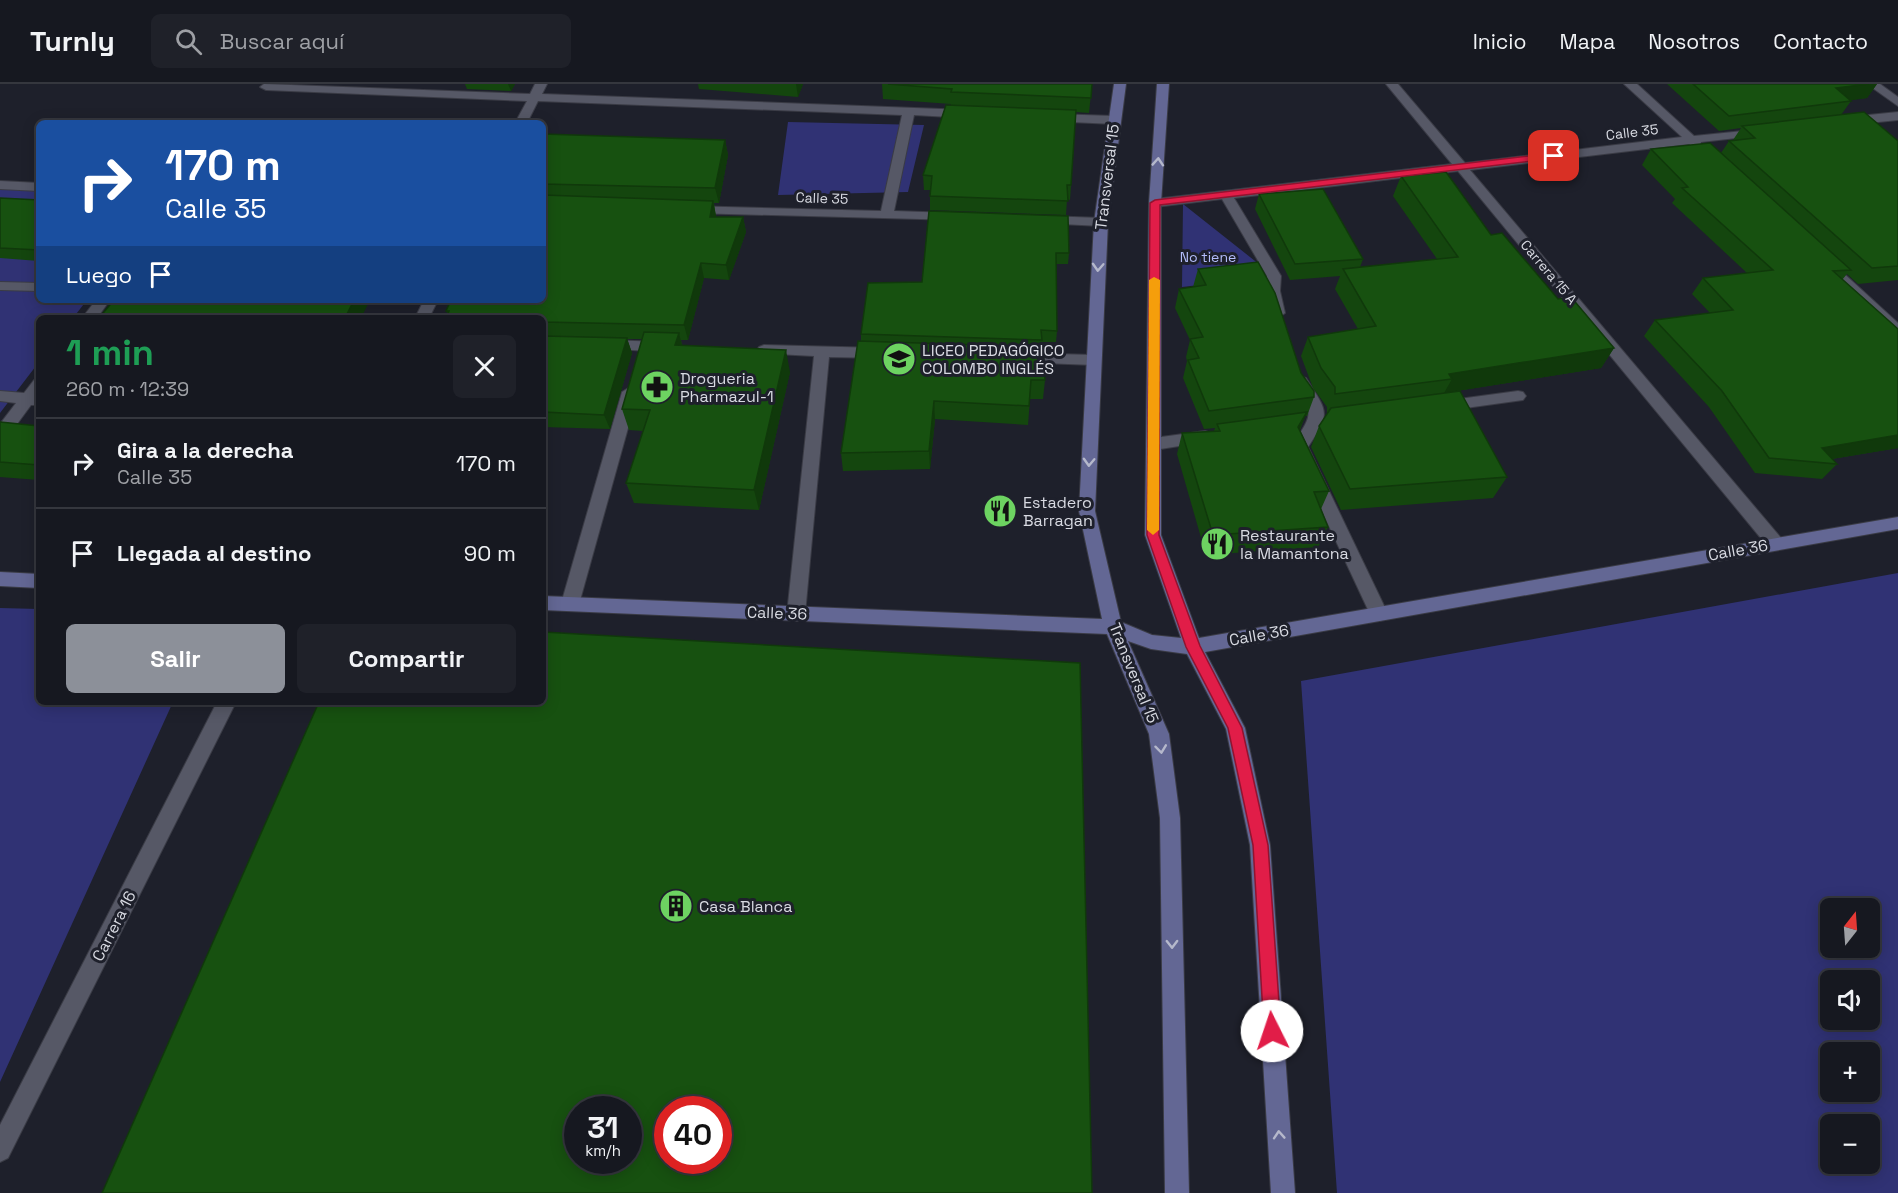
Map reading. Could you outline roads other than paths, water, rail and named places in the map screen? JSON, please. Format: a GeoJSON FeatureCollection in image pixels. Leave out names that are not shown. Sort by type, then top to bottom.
{"type":"FeatureCollection","features":[{"type":"Feature","properties":{"kind":"street"},"geometry":{"type":"LineString","coordinates":[[522,120],[541,84]]}},
{"type":"Feature","properties":{"kind":"street","name":"Transversal 15"},"geometry":{"type":"LineString","coordinates":[[1120,84],[1101,222],[1088,511],[1113,627],[1159,734],[1170,818],[1177,1193]]}},
{"type":"Feature","properties":{"kind":"street"},"geometry":{"type":"LineString","coordinates":[[1163,84],[1155,203],[1153,535],[1193,647],[1235,728],[1260,845],[1283,1193]]}},
{"type":"Feature","properties":{"kind":"street","name":"Carrera 15 A"},"geometry":{"type":"LineString","coordinates":[[1392,84],[1775,543]]}},
{"type":"Feature","properties":{"kind":"street"},"geometry":{"type":"LineString","coordinates":[[1630,84],[1709,156]]}},
{"type":"Feature","properties":{"kind":"street"},"geometry":{"type":"LineString","coordinates":[[1873,84],[1898,102]]}},
{"type":"Feature","properties":{"kind":"street"},"geometry":{"type":"LineString","coordinates":[[266,87],[977,115]]}},
{"type":"Feature","properties":{"kind":"street"},"geometry":{"type":"LineString","coordinates":[[887,215],[909,112]]}},
{"type":"Feature","properties":{"kind":"street"},"geometry":{"type":"LineString","coordinates":[[1841,122],[1898,116]]}},
{"type":"Feature","properties":{"kind":"street"},"geometry":{"type":"LineString","coordinates":[[1034,117],[1114,120]]}},
{"type":"Feature","properties":{"kind":"street","name":"Calle 35"},"geometry":{"type":"LineString","coordinates":[[1155,203],[1772,130]]}},
{"type":"Feature","properties":{"kind":"street"},"geometry":{"type":"LineString","coordinates":[[0,185],[36,187]]}},
{"type":"Feature","properties":{"kind":"street"},"geometry":{"type":"LineString","coordinates":[[1225,194],[1274,276],[1274,291],[1282,325]]}},
{"type":"Feature","properties":{"kind":"street","name":"Calle 35"},"geometry":{"type":"LineString","coordinates":[[674,208],[970,218]]}},
{"type":"Feature","properties":{"kind":"street"},"geometry":{"type":"LineString","coordinates":[[1029,220],[1101,222]]}},
{"type":"Feature","properties":{"kind":"street"},"geometry":{"type":"LineString","coordinates":[[1812,251],[1898,331]]}},
{"type":"Feature","properties":{"kind":"street"},"geometry":{"type":"LineString","coordinates":[[0,286],[36,287]]}},
{"type":"Feature","properties":{"kind":"street"},"geometry":{"type":"LineString","coordinates":[[91,315],[101,303]]}},
{"type":"Feature","properties":{"kind":"street"},"geometry":{"type":"LineString","coordinates":[[587,345],[641,352],[679,348]]}},
{"type":"Feature","properties":{"kind":"street"},"geometry":{"type":"LineString","coordinates":[[750,350],[893,354]]}},
{"type":"Feature","properties":{"kind":"street"},"geometry":{"type":"LineString","coordinates":[[796,614],[822,351]]}},
{"type":"Feature","properties":{"kind":"street"},"geometry":{"type":"LineString","coordinates":[[999,357],[1094,360]]}},
{"type":"Feature","properties":{"kind":"street"},"geometry":{"type":"LineString","coordinates":[[1294,364],[1304,391],[1317,408],[1322,422]]}},
{"type":"Feature","properties":{"kind":"street"},"geometry":{"type":"LineString","coordinates":[[570,604],[633,380]]}},
{"type":"Feature","properties":{"kind":"street"},"geometry":{"type":"LineString","coordinates":[[0,396],[33,399]]}},
{"type":"Feature","properties":{"kind":"street"},"geometry":{"type":"LineString","coordinates":[[1423,408],[1518,396]]}},
{"type":"Feature","properties":{"kind":"street"},"geometry":{"type":"LineString","coordinates":[[0,435],[33,399]]}},
{"type":"Feature","properties":{"kind":"street"},"geometry":{"type":"LineString","coordinates":[[1293,426],[1322,422]]}},
{"type":"Feature","properties":{"kind":"street"},"geometry":{"type":"LineString","coordinates":[[1322,422],[1300,447],[1379,614]]}},
{"type":"Feature","properties":{"kind":"street"},"geometry":{"type":"LineString","coordinates":[[1154,444],[1223,435]]}},
{"type":"Feature","properties":{"kind":"street","name":"Calle 36"},"geometry":{"type":"LineString","coordinates":[[546,603],[1113,627],[1151,642],[1193,647],[1898,522]]}},
{"type":"Feature","properties":{"kind":"street"},"geometry":{"type":"LineString","coordinates":[[0,579],[36,581]]}},
{"type":"Feature","properties":{"kind":"street","name":"Carrera 16"},"geometry":{"type":"LineString","coordinates":[[0,1150],[225,705]]}},
{"type":"Feature","properties":{"kind":"place","name":"LICEO PEDAGÓGICO COLOMBO INGLÉS"},"geometry":{"type":"Point","coordinates":[899,359]}},
{"type":"Feature","properties":{"kind":"place","name":"Drogueria Pharmazul-1"},"geometry":{"type":"Point","coordinates":[657,387]}},
{"type":"Feature","properties":{"kind":"place","name":"Estadero Barragan"},"geometry":{"type":"Point","coordinates":[1000,511]}},
{"type":"Feature","properties":{"kind":"place","name":"Restaurante la Mamantona"},"geometry":{"type":"Point","coordinates":[1217,544]}},
{"type":"Feature","properties":{"kind":"place","name":"Casa Blanca"},"geometry":{"type":"Point","coordinates":[676,906]}},
{"type":"Feature","properties":{"kind":"park label","name":"No tiene"},"geometry":{"type":"Point","coordinates":[1208,257]}}]}
